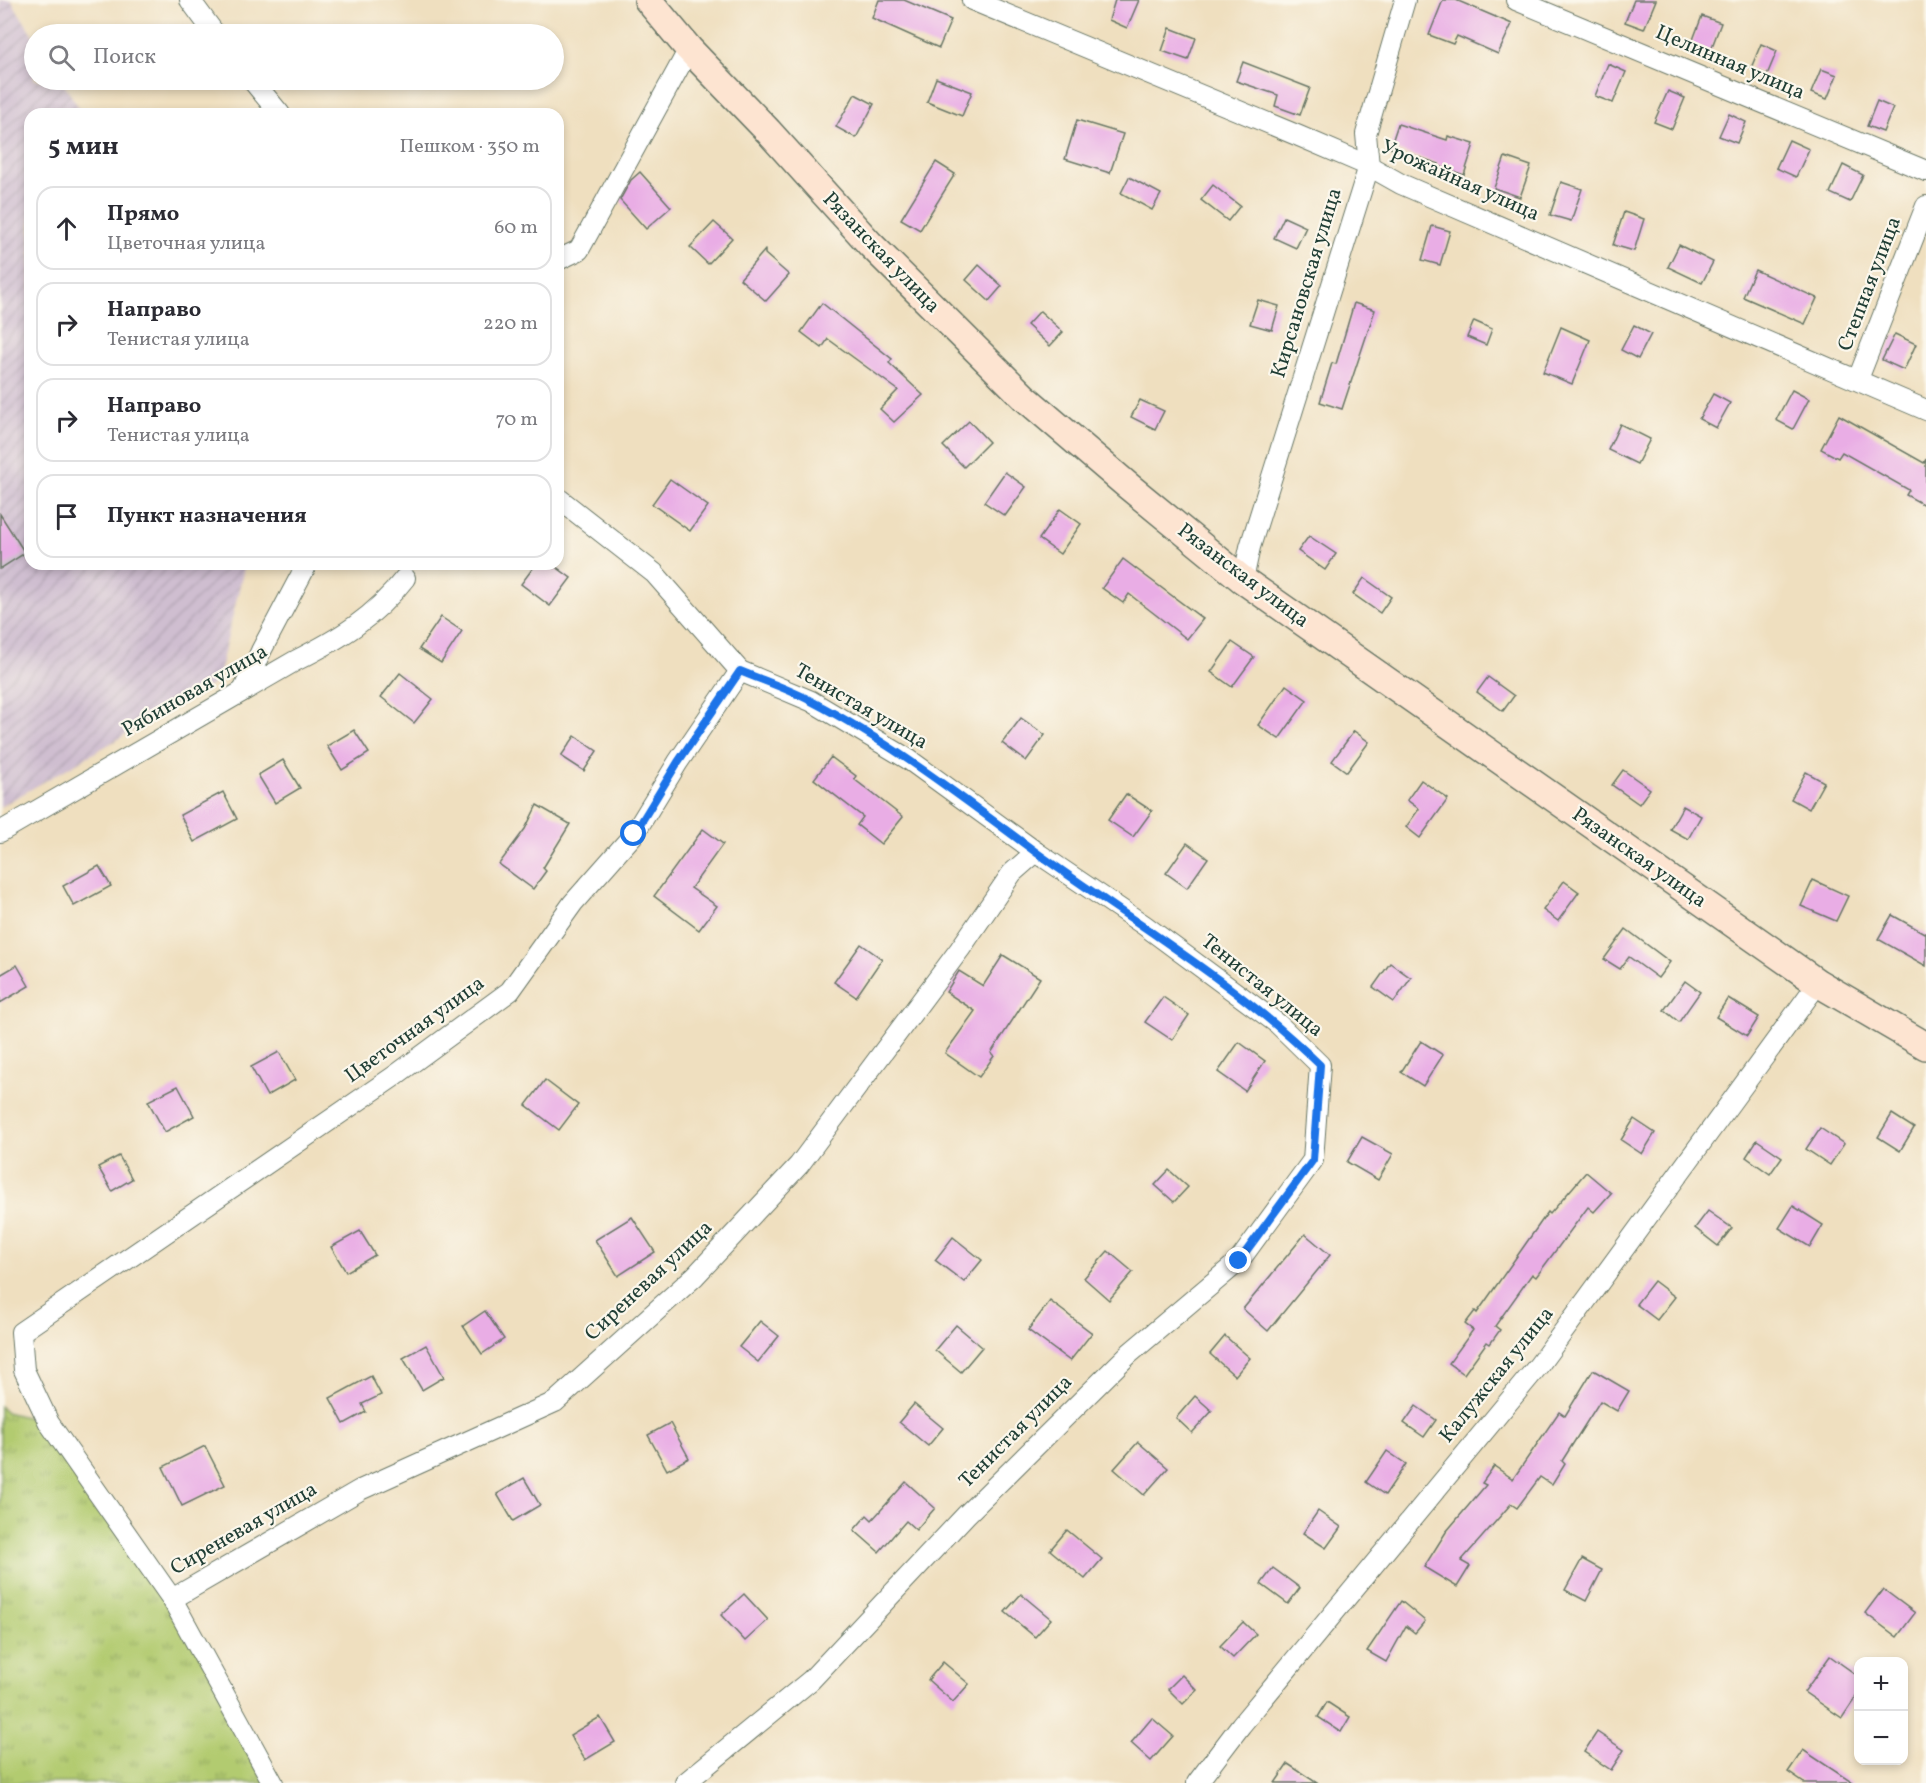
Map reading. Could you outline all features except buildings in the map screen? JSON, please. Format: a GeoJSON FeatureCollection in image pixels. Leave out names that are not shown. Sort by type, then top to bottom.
{"type":"FeatureCollection","features":[{"type":"Feature","properties":{"kind":"main road","name":"Рязанская улица"},"geometry":{"type":"LineString","coordinates":[[648,0],[689,49],[768,131],[870,244],[1024,397],[1243,580],[1818,983],[1926,1047]]}},
{"type":"Feature","properties":{"kind":"street"},"geometry":{"type":"LineString","coordinates":[[190,0],[208,24]]}},
{"type":"Feature","properties":{"kind":"street","name":"Урожайная улица"},"geometry":{"type":"LineString","coordinates":[[972,0],[1369,166],[1401,184],[1926,410]]}},
{"type":"Feature","properties":{"kind":"street","name":"Кирсановская улица"},"geometry":{"type":"LineString","coordinates":[[1243,580],[1264,502],[1369,166],[1366,134],[1406,0]]}},
{"type":"Feature","properties":{"kind":"street","name":"Целинная улица"},"geometry":{"type":"LineString","coordinates":[[1516,0],[1926,171]]}},
{"type":"Feature","properties":{"kind":"street"},"geometry":{"type":"LineString","coordinates":[[564,257],[579,250],[689,49]]}},
{"type":"Feature","properties":{"kind":"street"},"geometry":{"type":"LineString","coordinates":[[260,90],[275,108]]}},
{"type":"Feature","properties":{"kind":"street","name":"Степная улица"},"geometry":{"type":"LineString","coordinates":[[1858,379],[1926,206]]}},
{"type":"Feature","properties":{"kind":"street","name":"Тенистая улица"},"geometry":{"type":"LineString","coordinates":[[564,503],[654,573],[740,671],[811,701],[908,759],[1036,852],[1144,925],[1278,1024],[1320,1065],[1313,1160],[1239,1261],[1130,1353],[966,1515],[811,1680],[685,1783]]}},
{"type":"Feature","properties":{"kind":"street"},"geometry":{"type":"LineString","coordinates":[[243,691],[261,651],[304,570]]}},
{"type":"Feature","properties":{"kind":"street","name":"Рябиновая улица"},"geometry":{"type":"LineString","coordinates":[[0,832],[243,691],[342,638],[388,599],[405,578]]}},
{"type":"Feature","properties":{"kind":"street","name":"Цветочная улица"},"geometry":{"type":"LineString","coordinates":[[172,1599],[49,1423],[24,1370],[21,1332],[393,1077],[510,991],[573,903],[634,834],[678,762],[740,671]]}},
{"type":"Feature","properties":{"kind":"street","name":"Сиреневая улица"},"geometry":{"type":"LineString","coordinates":[[172,1599],[360,1490],[555,1402],[695,1276],[800,1164],[960,949],[1012,873],[1036,852]]}},
{"type":"Feature","properties":{"kind":"street","name":"Калужская улица"},"geometry":{"type":"LineString","coordinates":[[1197,1783],[1241,1725],[1539,1365],[1818,983]]}},
{"type":"Feature","properties":{"kind":"street"},"geometry":{"type":"LineString","coordinates":[[172,1599],[273,1783]]}},
{"type":"Feature","properties":{"kind":"shaded area"},"geometry":{"type":"Polygon","coordinates":[[[0,0],[11,0],[26,24],[24,24],[24,90],[67,90],[79,108],[24,108],[24,551],[0,514],[0,0]]]}},
{"type":"Feature","properties":{"kind":"shaded area"},"geometry":{"type":"Polygon","coordinates":[[[24,554],[24,570],[244,570],[217,682],[0,807],[0,569],[24,554]]]}},
{"type":"Feature","properties":{"kind":"green space"},"geometry":{"type":"Polygon","coordinates":[[[0,1406],[6,1412],[49,1423],[172,1599],[273,1783],[0,1783],[0,1406]]]}},
{"type":"Feature","properties":{"kind":"route"},"geometry":{"type":"LineString","coordinates":[[634,834],[678,762],[740,671],[811,701],[908,759],[1018,836],[1036,852],[1144,925],[1278,1024],[1320,1065],[1313,1160],[1239,1261]]}}]}
